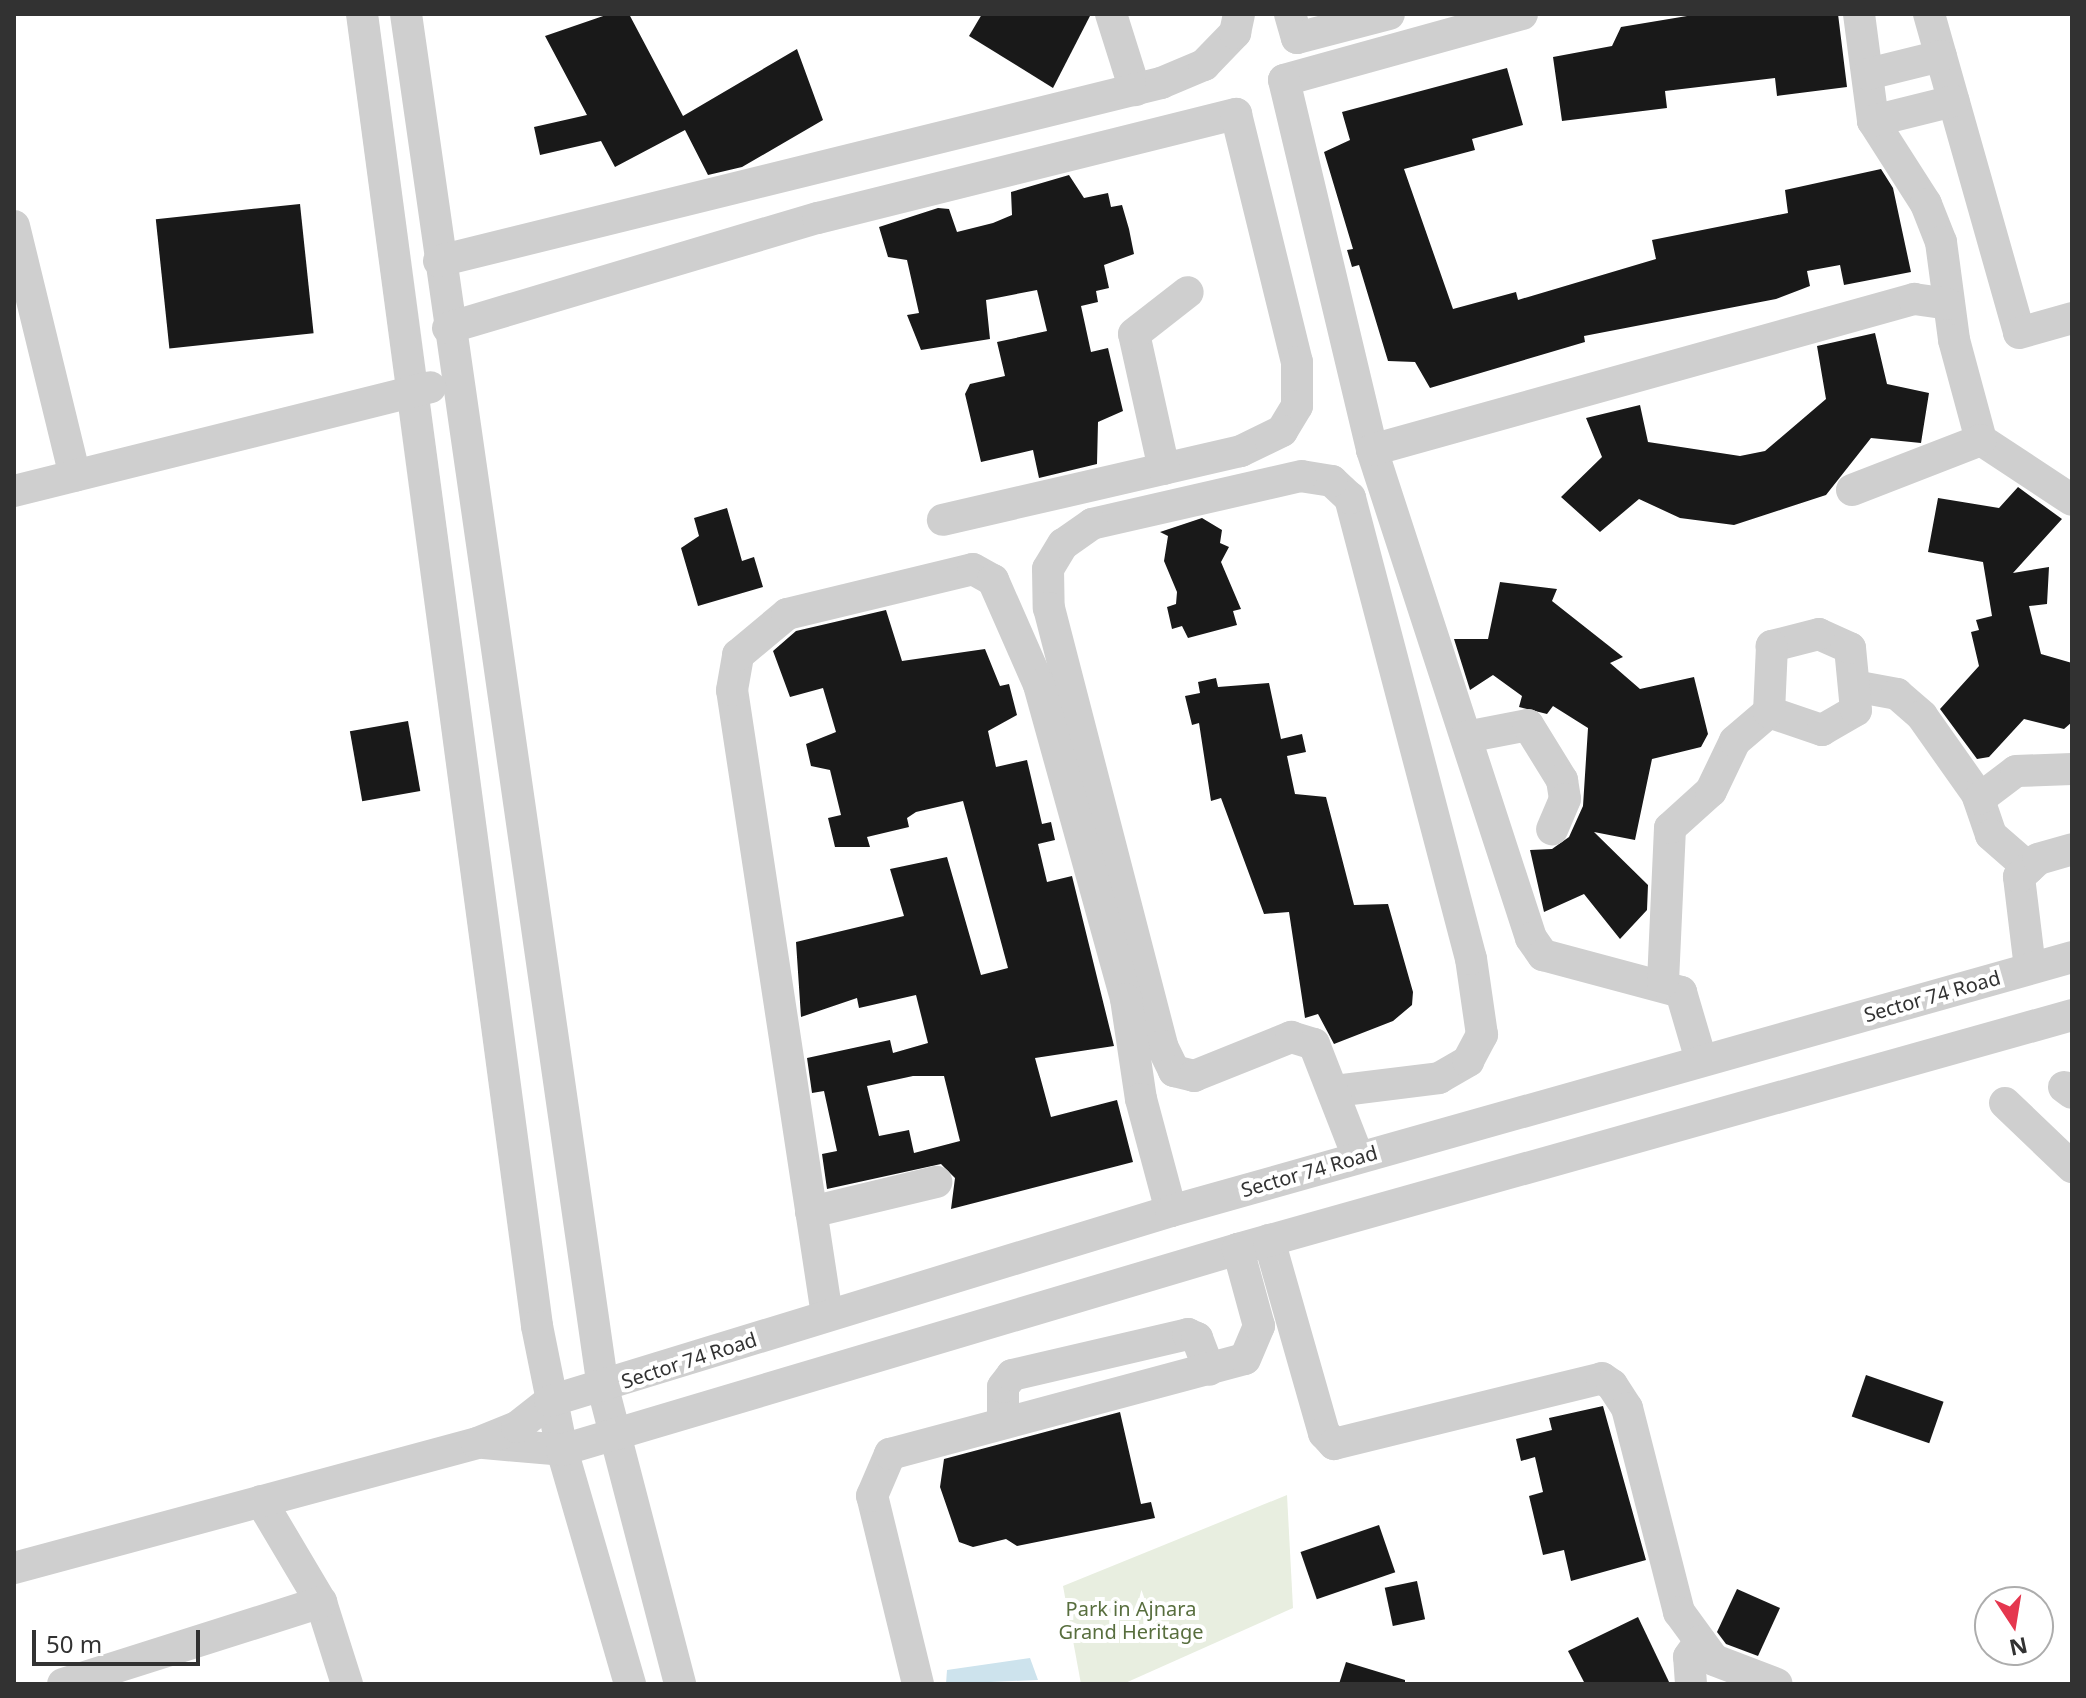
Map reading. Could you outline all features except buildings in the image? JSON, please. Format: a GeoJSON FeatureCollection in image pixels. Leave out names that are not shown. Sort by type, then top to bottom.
{"type":"FeatureCollection","features":[{"type":"Feature","properties":{"kind":"street"},"geometry":{"type":"LineString","coordinates":[[362,14],[492,1019],[550,1401],[630,1684]]}},
{"type":"Feature","properties":{"kind":"street"},"geometry":{"type":"LineString","coordinates":[[406,14],[448,328],[603,1388],[680,1684]]}},
{"type":"Feature","properties":{"kind":"street"},"geometry":{"type":"LineString","coordinates":[[1111,14],[1135,90]]}},
{"type":"Feature","properties":{"kind":"street"},"geometry":{"type":"LineString","coordinates":[[439,261],[1135,90],[1204,65],[1235,33],[1239,14]]}},
{"type":"Feature","properties":{"kind":"street"},"geometry":{"type":"LineString","coordinates":[[1290,14],[1297,38],[1389,14]]}},
{"type":"Feature","properties":{"kind":"street"},"geometry":{"type":"LineString","coordinates":[[1522,14],[1284,80],[1372,450],[1466,737],[1543,955],[1590,972],[1663,982],[1688,1005],[1701,1060]]}},
{"type":"Feature","properties":{"kind":"street"},"geometry":{"type":"LineString","coordinates":[[1859,14],[1873,121],[1926,204],[1941,242],[1948,304],[1981,440],[2072,500]]}},
{"type":"Feature","properties":{"kind":"street"},"geometry":{"type":"LineString","coordinates":[[1929,14],[2019,333],[2072,318]]}},
{"type":"Feature","properties":{"kind":"street"},"geometry":{"type":"LineString","coordinates":[[1868,74],[1941,56]]}},
{"type":"Feature","properties":{"kind":"street"},"geometry":{"type":"LineString","coordinates":[[1873,121],[1954,101]]}},
{"type":"Feature","properties":{"kind":"street"},"geometry":{"type":"LineString","coordinates":[[448,328],[818,218],[1236,114],[1297,362],[1297,406],[1282,431],[1241,451],[943,520]]}},
{"type":"Feature","properties":{"kind":"street"},"geometry":{"type":"LineString","coordinates":[[15,235],[75,476]]}},
{"type":"Feature","properties":{"kind":"street"},"geometry":{"type":"LineString","coordinates":[[1164,469],[1134,334],[1188,292]]}},
{"type":"Feature","properties":{"kind":"street"},"geometry":{"type":"LineString","coordinates":[[1372,450],[1914,299],[1948,304]]}},
{"type":"Feature","properties":{"kind":"street"},"geometry":{"type":"LineString","coordinates":[[14,491],[456,380]]}},
{"type":"Feature","properties":{"kind":"street"},"geometry":{"type":"LineString","coordinates":[[1852,490],[1981,440]]}},
{"type":"Feature","properties":{"kind":"street"},"geometry":{"type":"LineString","coordinates":[[1335,1091],[1439,1078],[1468,1061],[1482,1035],[1471,959],[1350,498],[1332,481],[1301,476],[1092,524],[1063,544],[1048,569],[1049,608],[1162,1046],[1174,1071],[1194,1076],[1291,1037],[1314,1044],[1335,1091],[1358,1157]]}},
{"type":"Feature","properties":{"kind":"street"},"geometry":{"type":"LineString","coordinates":[[827,1315],[732,690],[738,655],[787,614],[973,569],[993,580],[1039,685],[1126,999],[1144,1113],[1171,1211]]}},
{"type":"Feature","properties":{"kind":"street"},"geometry":{"type":"LineString","coordinates":[[1663,982],[1670,828],[1711,791],[1735,741],[1769,712],[1772,646],[1790,636],[1819,634],[1850,648],[1856,710],[1822,730],[1769,712]]}},
{"type":"Feature","properties":{"kind":"street"},"geometry":{"type":"LineString","coordinates":[[1854,686],[1897,694],[1922,716],[1979,799],[1991,835],[2029,868]]}},
{"type":"Feature","properties":{"kind":"street"},"geometry":{"type":"LineString","coordinates":[[1466,737],[1528,725],[1562,780],[1565,799],[1552,829]]}},
{"type":"Feature","properties":{"kind":"street"},"geometry":{"type":"LineString","coordinates":[[1979,799],[2016,771],[2072,769]]}},
{"type":"Feature","properties":{"kind":"street"},"geometry":{"type":"LineString","coordinates":[[2030,968],[2018,894],[2019,877],[2029,868],[2072,849]]}},
{"type":"Feature","properties":{"kind":"street","name":"Sector 74 Road"},"geometry":{"type":"LineString","coordinates":[[550,1401],[603,1388],[827,1315],[1171,1211],[2072,957]]}},
{"type":"Feature","properties":{"kind":"street"},"geometry":{"type":"LineString","coordinates":[[477,1443],[562,1450],[615,1429],[1269,1240],[2072,1015]]}},
{"type":"Feature","properties":{"kind":"street"},"geometry":{"type":"LineString","coordinates":[[2005,1103],[2072,1167]]}},
{"type":"Feature","properties":{"kind":"street"},"geometry":{"type":"LineString","coordinates":[[811,1212],[936,1182]]}},
{"type":"Feature","properties":{"kind":"street"},"geometry":{"type":"LineString","coordinates":[[1269,1240],[1324,1433],[1339,1446],[1602,1378],[1612,1385],[1627,1408],[1679,1612],[1714,1660],[1777,1684]]}},
{"type":"Feature","properties":{"kind":"street"},"geometry":{"type":"LineString","coordinates":[[918,1684],[872,1496],[876,1473],[890,1454],[1003,1420],[1003,1387],[1012,1375],[1188,1334],[1197,1338],[1209,1370],[1245,1359],[1259,1326],[1238,1249]]}},
{"type":"Feature","properties":{"kind":"street"},"geometry":{"type":"LineString","coordinates":[[1259,1326],[1292,1318]]}},
{"type":"Feature","properties":{"kind":"street"},"geometry":{"type":"LineString","coordinates":[[14,1568],[477,1443],[517,1427],[550,1401]]}},
{"type":"Feature","properties":{"kind":"street"},"geometry":{"type":"LineString","coordinates":[[261,1501],[321,1602],[347,1684]]}},
{"type":"Feature","properties":{"kind":"street"},"geometry":{"type":"LineString","coordinates":[[63,1684],[321,1602]]}},
{"type":"Feature","properties":{"kind":"street"},"geometry":{"type":"LineString","coordinates":[[1691,1684],[1689,1657],[1700,1641]]}},
{"type":"Feature","properties":{"kind":"green space","name":"Park in Ajnara Grand Heritage"},"geometry":{"type":"Polygon","coordinates":[[[1287,1495],[1293,1608],[1123,1684],[1081,1684],[1063,1586],[1287,1495]]]}},
{"type":"Feature","properties":{"kind":"water"},"geometry":{"type":"Polygon","coordinates":[[[1030,1658],[1038,1680],[946,1684],[947,1670],[1030,1658]]]}}]}
